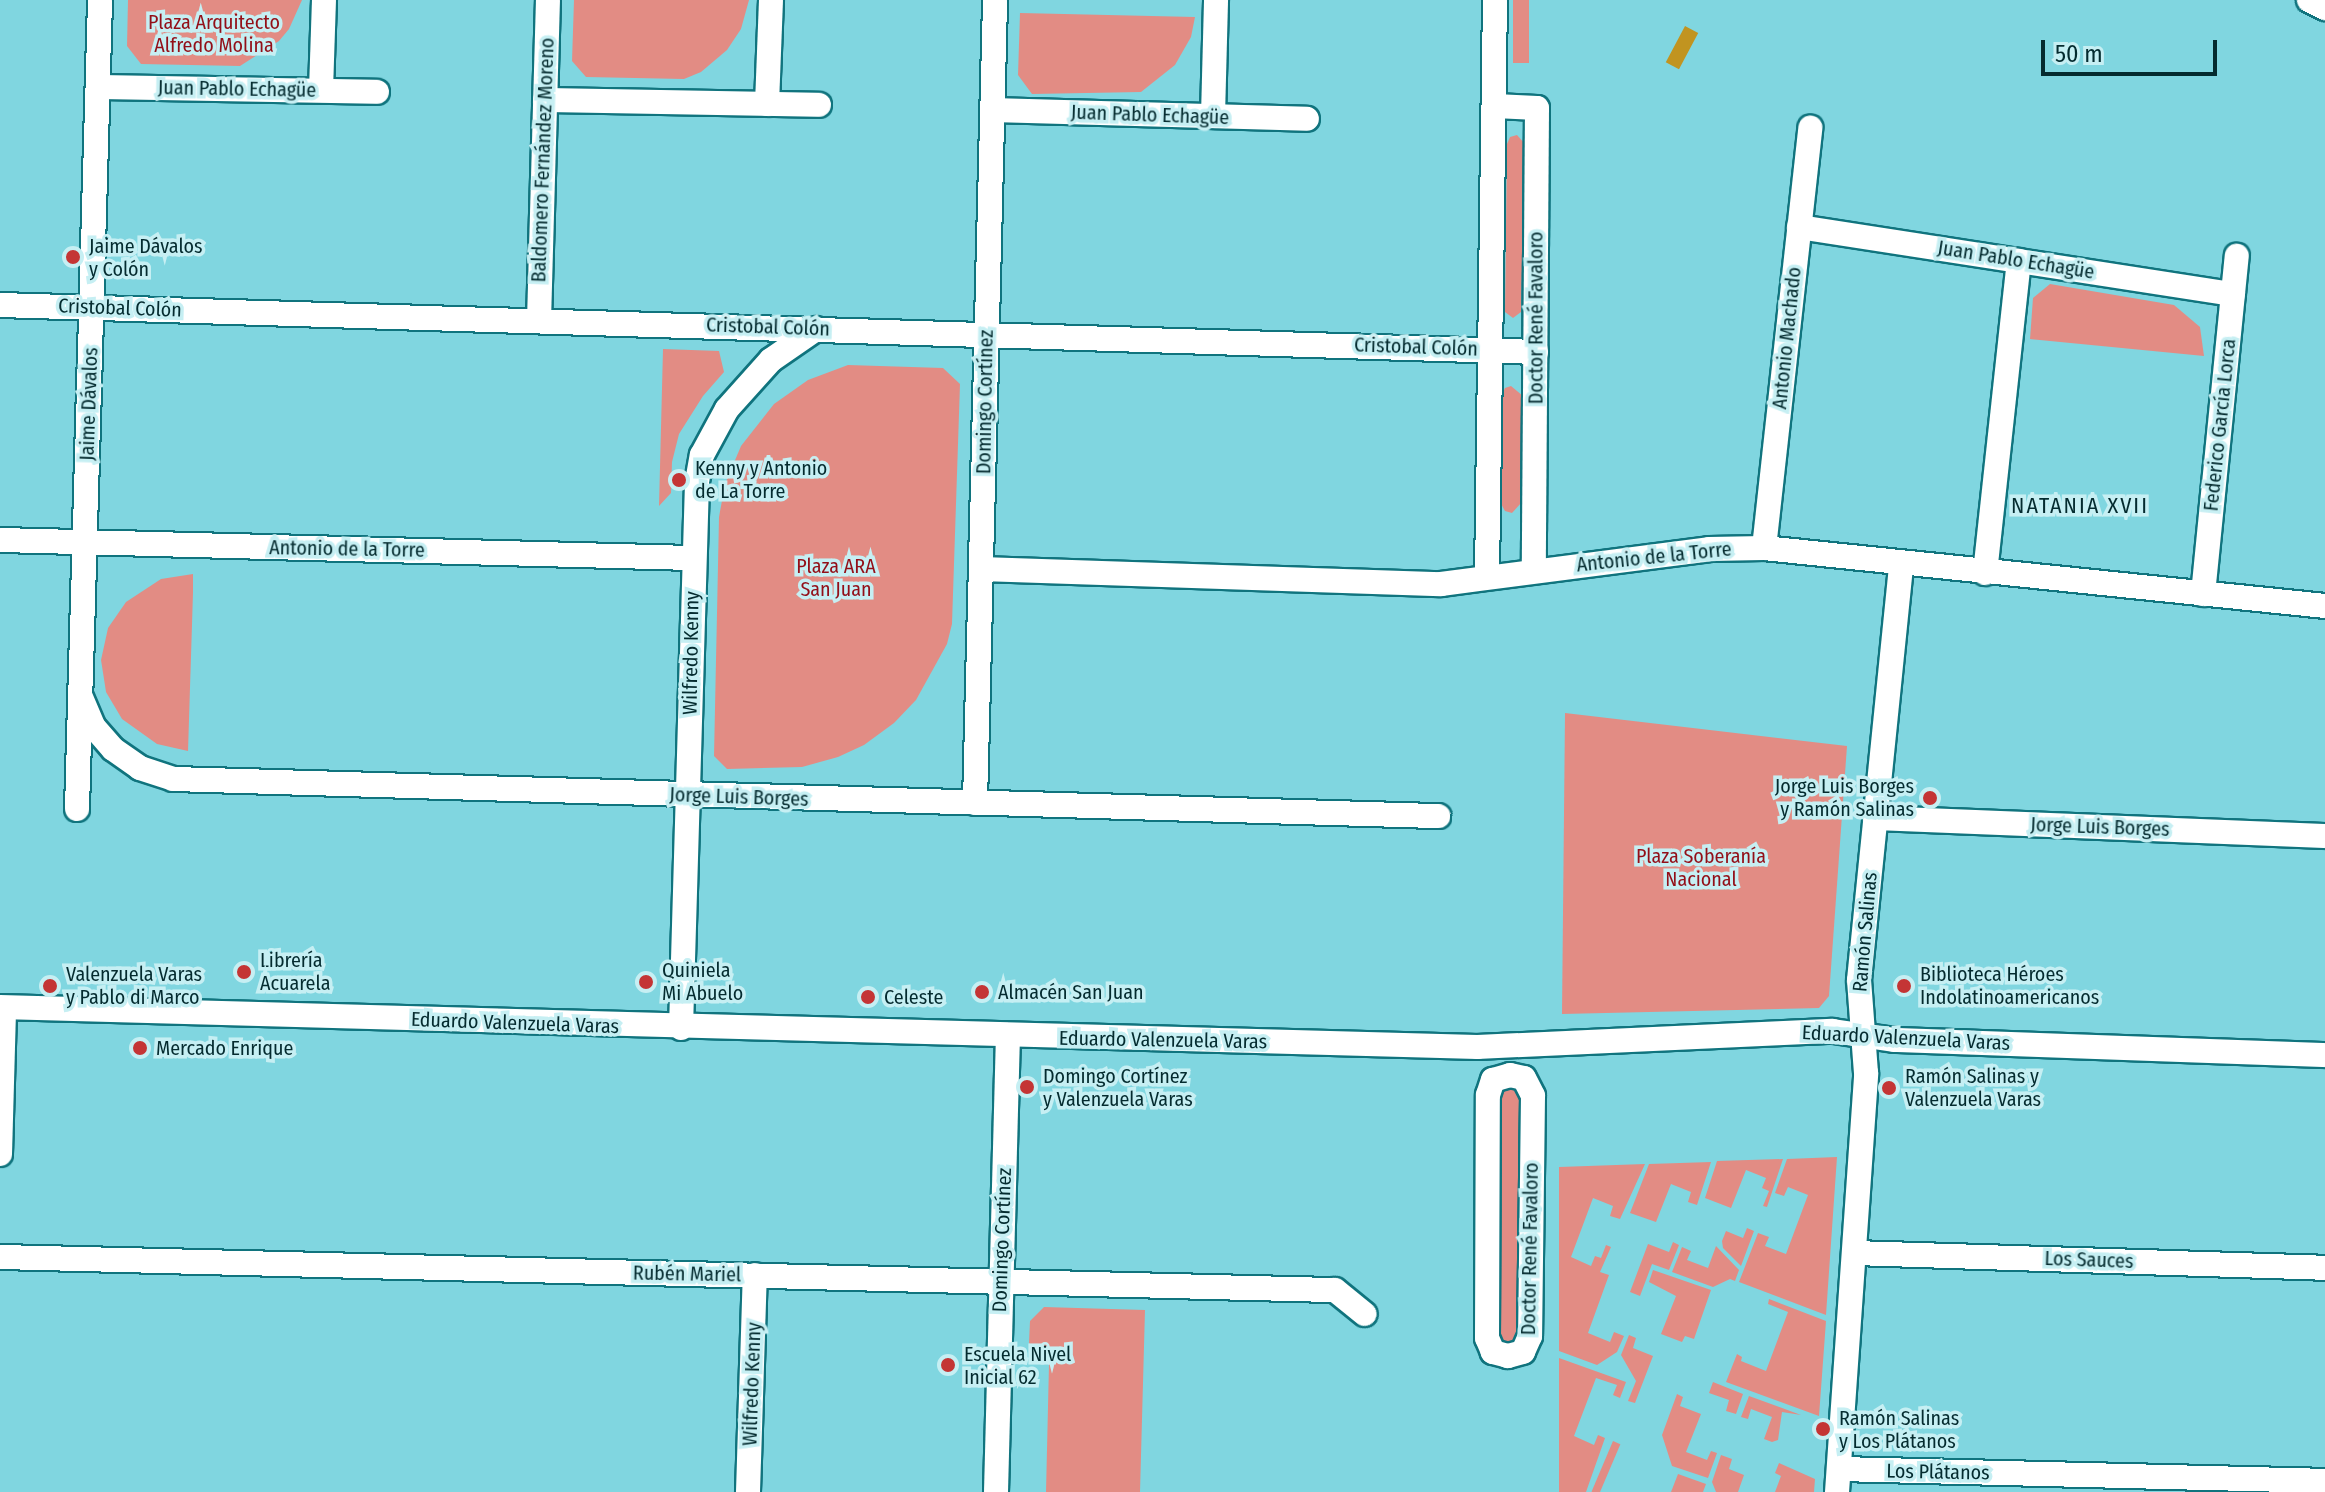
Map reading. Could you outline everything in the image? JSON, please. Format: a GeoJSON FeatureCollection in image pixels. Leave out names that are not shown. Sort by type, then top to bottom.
{"type":"FeatureCollection","features":[{"type":"Feature","properties":{"kind":"street","name":"Jaime Dávalos"},"geometry":{"type":"LineString","coordinates":[[77,809],[100,0]]}},
{"type":"Feature","properties":{"kind":"street"},"geometry":{"type":"LineString","coordinates":[[321,90],[324,0]]}},
{"type":"Feature","properties":{"kind":"street","name":"Baldomero Fernández Moreno"},"geometry":{"type":"LineString","coordinates":[[539,321],[548,0]]}},
{"type":"Feature","properties":{"kind":"street"},"geometry":{"type":"LineString","coordinates":[[767,104],[771,0]]}},
{"type":"Feature","properties":{"kind":"street","name":"Domingo Cortínez"},"geometry":{"type":"LineString","coordinates":[[975,803],[995,0]]}},
{"type":"Feature","properties":{"kind":"street"},"geometry":{"type":"LineString","coordinates":[[1213,116],[1216,0]]}},
{"type":"Feature","properties":{"kind":"street"},"geometry":{"type":"LineString","coordinates":[[1487,577],[1495,0]]}},
{"type":"Feature","properties":{"kind":"street"},"geometry":{"type":"LineString","coordinates":[[2309,0],[2325,8]]}},
{"type":"Feature","properties":{"kind":"street","name":"Juan Pablo Echagüe"},"geometry":{"type":"LineString","coordinates":[[98,87],[377,92]]}},
{"type":"Feature","properties":{"kind":"street"},"geometry":{"type":"LineString","coordinates":[[545,100],[819,105]]}},
{"type":"Feature","properties":{"kind":"street","name":"Doctor René Favaloro"},"geometry":{"type":"LineString","coordinates":[[1495,106],[1537,108],[1534,570]]}},
{"type":"Feature","properties":{"kind":"street","name":"Juan Pablo Echagüe"},"geometry":{"type":"LineString","coordinates":[[992,110],[1307,119]]}},
{"type":"Feature","properties":{"kind":"street","name":"Antonio Machado"},"geometry":{"type":"LineString","coordinates":[[1764,548],[1810,128]]}},
{"type":"Feature","properties":{"kind":"street","name":"Juan Pablo Echagüe"},"geometry":{"type":"LineString","coordinates":[[1799,227],[2233,294]]}},
{"type":"Feature","properties":{"kind":"street","name":"Federico García Lorca"},"geometry":{"type":"LineString","coordinates":[[2203,594],[2237,256]]}},
{"type":"Feature","properties":{"kind":"street"},"geometry":{"type":"LineString","coordinates":[[1985,573],[2019,261]]}},
{"type":"Feature","properties":{"kind":"street","name":"Cristobal Colón"},"geometry":{"type":"LineString","coordinates":[[0,305],[1536,352]]}},
{"type":"Feature","properties":{"kind":"street","name":"Wilfredo Kenny"},"geometry":{"type":"LineString","coordinates":[[681,1028],[693,558],[697,482],[702,455],[714,431],[759,372],[792,343],[819,328]]}},
{"type":"Feature","properties":{"kind":"street","name":"Antonio de la Torre"},"geometry":{"type":"LineString","coordinates":[[0,540],[693,558]]}},
{"type":"Feature","properties":{"kind":"street","name":"Antonio de la Torre"},"geometry":{"type":"LineString","coordinates":[[981,569],[1441,584],[1709,549],[1764,548],[1901,565],[2325,606]]}},
{"type":"Feature","properties":{"kind":"street","name":"Ramón Salinas"},"geometry":{"type":"LineString","coordinates":[[1838,1481],[1866,1073],[1859,980],[1901,565]]}},
{"type":"Feature","properties":{"kind":"street","name":"Jorge Luis Borges"},"geometry":{"type":"LineString","coordinates":[[80,695],[93,726],[113,749],[140,768],[173,779],[1438,816]]}},
{"type":"Feature","properties":{"kind":"street","name":"Jorge Luis Borges"},"geometry":{"type":"LineString","coordinates":[[1875,818],[2325,836]]}},
{"type":"Feature","properties":{"kind":"street"},"geometry":{"type":"LineString","coordinates":[[0,1154],[2,1008]]}},
{"type":"Feature","properties":{"kind":"street","name":"Eduardo Valenzuela Varas"},"geometry":{"type":"LineString","coordinates":[[2,1008],[681,1028],[1510,1046],[1833,1031],[1895,1040],[2325,1055]]}},
{"type":"Feature","properties":{"kind":"street","name":"Domingo Cortínez"},"geometry":{"type":"LineString","coordinates":[[996,1492],[1008,1036]]}},
{"type":"Feature","properties":{"kind":"street"},"geometry":{"type":"LineString","coordinates":[[1510,1046],[1510,1075]]}},
{"type":"Feature","properties":{"kind":"street","name":"Doctor René Favaloro"},"geometry":{"type":"LineString","coordinates":[[1510,1075],[1524,1078],[1533,1096],[1530,1336],[1523,1352],[1508,1356],[1493,1352],[1487,1338],[1488,1110],[1489,1087],[1493,1080],[1510,1075]]}},
{"type":"Feature","properties":{"kind":"street","name":"Los Sauces"},"geometry":{"type":"LineString","coordinates":[[1854,1253],[2325,1268]]}},
{"type":"Feature","properties":{"kind":"street","name":"Rubén Mariel"},"geometry":{"type":"LineString","coordinates":[[0,1257],[1001,1279],[1335,1290],[1365,1314]]}},
{"type":"Feature","properties":{"kind":"street","name":"Wilfredo Kenny"},"geometry":{"type":"LineString","coordinates":[[748,1492],[755,1275]]}},
{"type":"Feature","properties":{"kind":"street","name":"Los Plátanos"},"geometry":{"type":"LineString","coordinates":[[1838,1481],[2325,1481]]}},
{"type":"Feature","properties":{"kind":"green space","name":"Plaza Arquitecto Alfredo Molina"},"geometry":{"type":"Polygon","coordinates":[[[128,0],[302,0],[289,29],[279,41],[240,66],[141,64],[127,46],[128,0]]]}},
{"type":"Feature","properties":{"kind":"green space"},"geometry":{"type":"Polygon","coordinates":[[[574,0],[749,0],[741,29],[727,50],[701,72],[684,79],[586,77],[572,61],[574,0]]]}},
{"type":"Feature","properties":{"kind":"green space"},"geometry":{"type":"Polygon","coordinates":[[[1513,0],[1529,0],[1529,63],[1513,63],[1513,0]]]}},
{"type":"Feature","properties":{"kind":"green space"},"geometry":{"type":"Polygon","coordinates":[[[1020,13],[1195,17],[1191,37],[1175,65],[1141,92],[1032,94],[1018,75],[1020,13]]]}},
{"type":"Feature","properties":{"kind":"green space"},"geometry":{"type":"Polygon","coordinates":[[[1517,135],[1525,144],[1521,312],[1513,318],[1505,312],[1507,144],[1510,137],[1517,135]]]}},
{"type":"Feature","properties":{"kind":"green space"},"geometry":{"type":"Polygon","coordinates":[[[2050,284],[2174,305],[2200,327],[2204,356],[2030,339],[2033,298],[2050,284]]]}},
{"type":"Feature","properties":{"kind":"green space"},"geometry":{"type":"Polygon","coordinates":[[[663,349],[719,351],[724,372],[703,396],[679,434],[672,462],[671,493],[659,506],[663,349]]]}},
{"type":"Feature","properties":{"kind":"green space","name":"Plaza ARA San Juan"},"geometry":{"type":"Polygon","coordinates":[[[848,365],[943,368],[960,384],[952,624],[947,644],[916,700],[894,723],[864,745],[838,757],[802,767],[727,769],[714,756],[719,517],[725,484],[741,446],[774,404],[808,380],[848,365]]]}},
{"type":"Feature","properties":{"kind":"green space"},"geometry":{"type":"Polygon","coordinates":[[[1511,386],[1523,396],[1522,502],[1512,513],[1505,511],[1500,502],[1502,395],[1505,388],[1511,386]]]}},
{"type":"Feature","properties":{"kind":"green space"},"geometry":{"type":"Polygon","coordinates":[[[193,574],[188,751],[157,744],[122,719],[106,692],[101,660],[108,628],[126,602],[161,579],[193,574]]]}},
{"type":"Feature","properties":{"kind":"green space","name":"Plaza Soberanía Nacional"},"geometry":{"type":"Polygon","coordinates":[[[1565,713],[1847,746],[1829,996],[1819,1008],[1562,1014],[1565,713]]]}},
{"type":"Feature","properties":{"kind":"green space"},"geometry":{"type":"Polygon","coordinates":[[[1509,1082],[1522,1091],[1517,1339],[1502,1346],[1498,1339],[1499,1090],[1509,1082]]]}},
{"type":"Feature","properties":{"kind":"green space"},"geometry":{"type":"Polygon","coordinates":[[[1837,1157],[1826,1315],[1739,1282],[1758,1233],[1769,1237],[1765,1246],[1786,1254],[1808,1195],[1788,1187],[1784,1196],[1775,1193],[1787,1159],[1837,1157]]]}},
{"type":"Feature","properties":{"kind":"green space"},"geometry":{"type":"Polygon","coordinates":[[[1783,1159],[1767,1207],[1763,1206],[1769,1191],[1762,1188],[1766,1178],[1746,1170],[1731,1208],[1705,1198],[1717,1161],[1783,1159]]]}},
{"type":"Feature","properties":{"kind":"green space"},"geometry":{"type":"Polygon","coordinates":[[[1711,1162],[1697,1205],[1688,1202],[1691,1192],[1671,1184],[1656,1222],[1630,1213],[1649,1164],[1711,1162]]]}},
{"type":"Feature","properties":{"kind":"green space"},"geometry":{"type":"Polygon","coordinates":[[[1645,1164],[1620,1219],[1610,1216],[1613,1206],[1593,1198],[1571,1257],[1591,1266],[1595,1256],[1601,1258],[1606,1245],[1611,1247],[1600,1272],[1609,1275],[1588,1333],[1610,1342],[1614,1332],[1624,1336],[1617,1352],[1597,1365],[1559,1351],[1559,1167],[1645,1164]]]}},
{"type":"Feature","properties":{"kind":"green space"},"geometry":{"type":"Polygon","coordinates":[[[1747,1228],[1754,1231],[1741,1266],[1723,1248],[1722,1241],[1726,1231],[1743,1238],[1747,1228]]]}},
{"type":"Feature","properties":{"kind":"green space"},"geometry":{"type":"Polygon","coordinates":[[[1673,1242],[1679,1245],[1669,1270],[1652,1264],[1640,1296],[1630,1292],[1648,1244],[1669,1252],[1673,1242]]]}},
{"type":"Feature","properties":{"kind":"green space"},"geometry":{"type":"Polygon","coordinates":[[[1716,1246],[1739,1270],[1735,1281],[1730,1279],[1713,1287],[1672,1272],[1682,1247],[1691,1251],[1687,1260],[1708,1268],[1716,1246]]]}},
{"type":"Feature","properties":{"kind":"green space"},"geometry":{"type":"Polygon","coordinates":[[[1653,1270],[1711,1290],[1694,1339],[1685,1336],[1682,1342],[1661,1334],[1676,1296],[1649,1282],[1653,1270]]]}},
{"type":"Feature","properties":{"kind":"green space"},"geometry":{"type":"Polygon","coordinates":[[[1769,1299],[1826,1321],[1819,1416],[1726,1382],[1737,1354],[1742,1357],[1741,1361],[1766,1371],[1788,1312],[1768,1304],[1769,1299]]]}},
{"type":"Feature","properties":{"kind":"green space"},"geometry":{"type":"Polygon","coordinates":[[[1044,1307],[1145,1310],[1140,1492],[1046,1492],[1049,1364],[1029,1343],[1030,1321],[1044,1307]]]}},
{"type":"Feature","properties":{"kind":"green space"},"geometry":{"type":"Polygon","coordinates":[[[1629,1335],[1636,1338],[1633,1348],[1653,1356],[1635,1403],[1628,1401],[1636,1381],[1621,1355],[1629,1335]]]}},
{"type":"Feature","properties":{"kind":"green space"},"geometry":{"type":"Polygon","coordinates":[[[1559,1358],[1626,1382],[1620,1398],[1613,1395],[1617,1385],[1596,1378],[1574,1436],[1594,1445],[1598,1435],[1605,1438],[1586,1492],[1559,1492],[1559,1358]]]}},
{"type":"Feature","properties":{"kind":"green space"},"geometry":{"type":"Polygon","coordinates":[[[1713,1382],[1743,1394],[1736,1414],[1726,1411],[1729,1400],[1709,1393],[1713,1382]]]}},
{"type":"Feature","properties":{"kind":"green space"},"geometry":{"type":"Polygon","coordinates":[[[1677,1394],[1683,1397],[1680,1406],[1701,1414],[1686,1452],[1707,1460],[1711,1451],[1717,1453],[1708,1478],[1672,1466],[1662,1435],[1677,1394]]]}},
{"type":"Feature","properties":{"kind":"green space"},"geometry":{"type":"Polygon","coordinates":[[[1749,1396],[1801,1415],[1782,1412],[1778,1440],[1772,1442],[1764,1439],[1772,1417],[1751,1409],[1748,1419],[1741,1417],[1749,1396]]]}},
{"type":"Feature","properties":{"kind":"green space"},"geometry":{"type":"Polygon","coordinates":[[[1613,1441],[1620,1444],[1600,1492],[1592,1492],[1613,1441]]]}},
{"type":"Feature","properties":{"kind":"green space"},"geometry":{"type":"Polygon","coordinates":[[[1721,1455],[1732,1459],[1729,1469],[1744,1475],[1738,1492],[1716,1492],[1712,1482],[1721,1455]]]}},
{"type":"Feature","properties":{"kind":"green space"},"geometry":{"type":"Polygon","coordinates":[[[1779,1463],[1815,1479],[1814,1492],[1775,1492],[1781,1476],[1775,1473],[1779,1463]]]}},
{"type":"Feature","properties":{"kind":"green space"},"geometry":{"type":"Polygon","coordinates":[[[1678,1474],[1706,1484],[1703,1492],[1671,1492],[1678,1474]]]}},
{"type":"Feature","properties":{"kind":"shaded area"},"geometry":{"type":"Polygon","coordinates":[[[1685,26],[1698,33],[1679,69],[1666,62],[1685,26]]]}},
{"type":"Feature","properties":{"kind":"place","name":"Jaime Dávalos y Colón"},"geometry":{"type":"Point","coordinates":[73,257]}},
{"type":"Feature","properties":{"kind":"place","name":"Kenny y Antonio de La Torre"},"geometry":{"type":"Point","coordinates":[679,480]}},
{"type":"Feature","properties":{"kind":"place","name":"Jorge Luis Borges y Ramón Salinas"},"geometry":{"type":"Point","coordinates":[1930,798]}},
{"type":"Feature","properties":{"kind":"place","name":"Librería Acuarela"},"geometry":{"type":"Point","coordinates":[244,972]}},
{"type":"Feature","properties":{"kind":"place","name":"Quiniela Mi Abuelo"},"geometry":{"type":"Point","coordinates":[646,982]}},
{"type":"Feature","properties":{"kind":"place","name":"Valenzuela Varas y Pablo di Marco"},"geometry":{"type":"Point","coordinates":[50,986]}},
{"type":"Feature","properties":{"kind":"place","name":"Biblioteca Héroes Indolatinoamericanos"},"geometry":{"type":"Point","coordinates":[1904,986]}},
{"type":"Feature","properties":{"kind":"place","name":"Almacén San Juan"},"geometry":{"type":"Point","coordinates":[982,992]}},
{"type":"Feature","properties":{"kind":"place","name":"Celeste"},"geometry":{"type":"Point","coordinates":[868,997]}},
{"type":"Feature","properties":{"kind":"place","name":"Mercado Enrique"},"geometry":{"type":"Point","coordinates":[140,1048]}},
{"type":"Feature","properties":{"kind":"place","name":"Domingo Cortínez y Valenzuela Varas"},"geometry":{"type":"Point","coordinates":[1027,1087]}},
{"type":"Feature","properties":{"kind":"place","name":"Ramón Salinas y Valenzuela Varas"},"geometry":{"type":"Point","coordinates":[1889,1088]}},
{"type":"Feature","properties":{"kind":"place","name":"Escuela Nivel Inicial 62"},"geometry":{"type":"Point","coordinates":[948,1365]}},
{"type":"Feature","properties":{"kind":"place","name":"Ramón Salinas y Los Plátanos"},"geometry":{"type":"Point","coordinates":[1823,1429]}},
{"type":"Feature","properties":{"kind":"district","name":"NATANIA XVII"},"geometry":{"type":"Point","coordinates":[2080,506]}}]}
